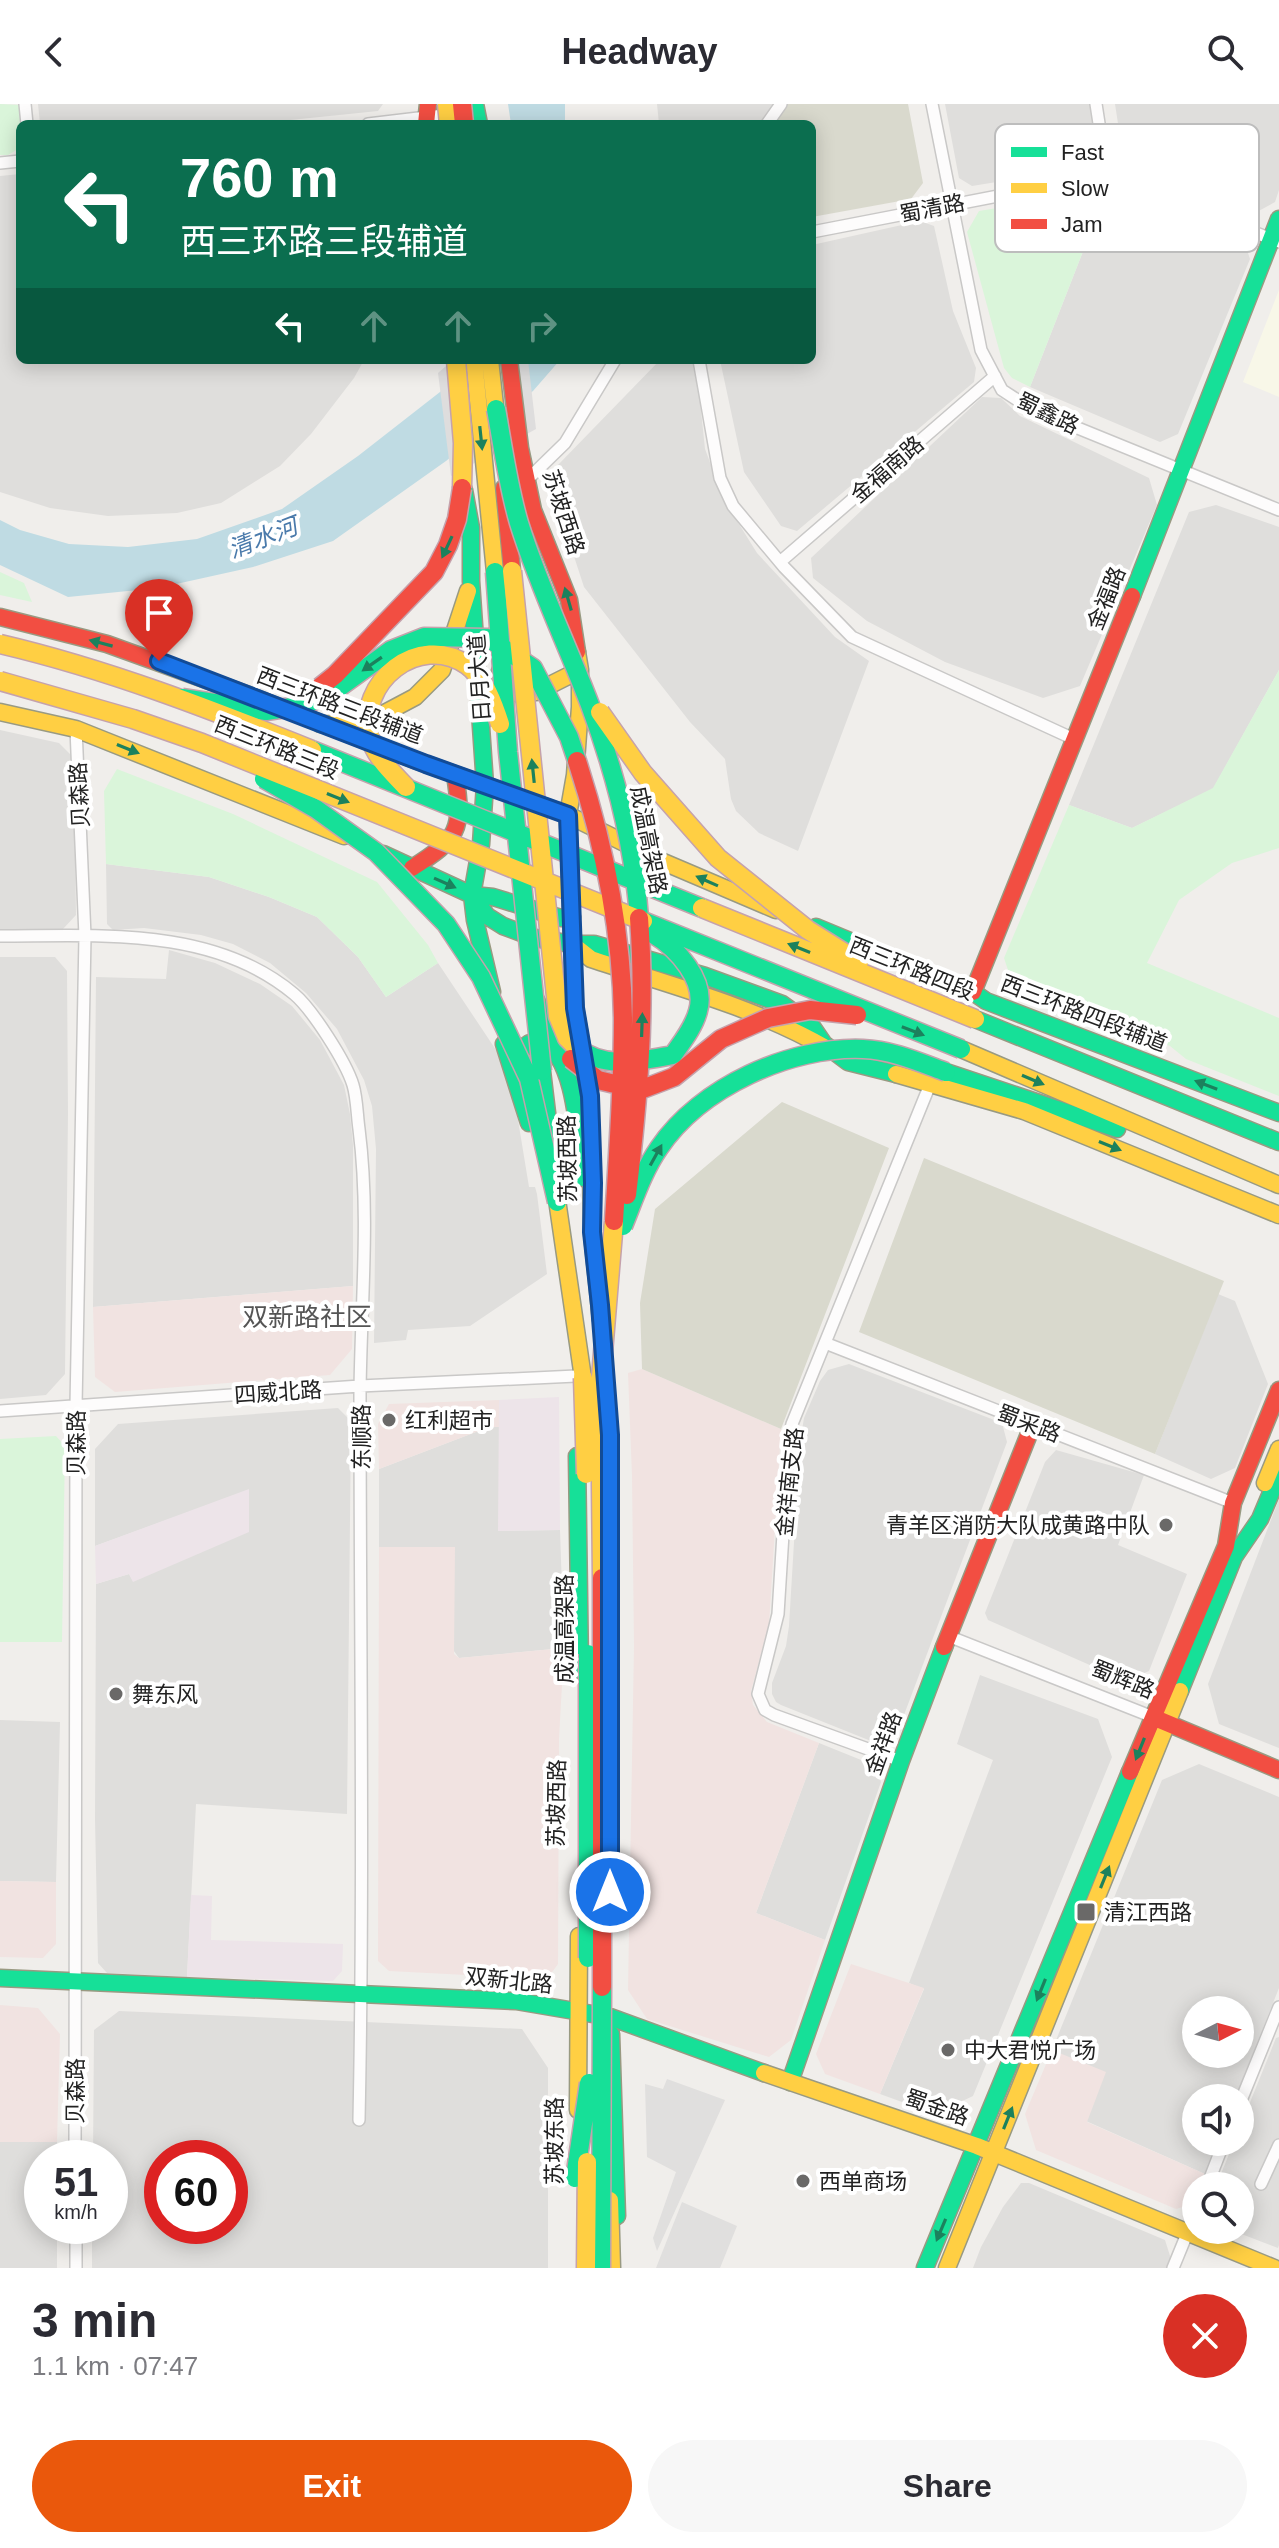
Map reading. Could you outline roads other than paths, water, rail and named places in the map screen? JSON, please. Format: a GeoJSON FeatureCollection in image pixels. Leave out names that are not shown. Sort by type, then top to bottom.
{"type":"FeatureCollection","features":[{"type":"Feature","properties":{"kind":"main road"},"geometry":{"type":"LineString","coordinates":[[429,115],[446,104]]}},
{"type":"Feature","properties":{"kind":"main road","name":"金福路"},"geometry":{"type":"LineString","coordinates":[[973,992],[1275,241],[1279,219]]}},
{"type":"Feature","properties":{"kind":"main road"},"geometry":{"type":"LineString","coordinates":[[270,710],[294,703],[335,675],[434,572],[446,552],[458,522],[465,475],[451,364]]}},
{"type":"Feature","properties":{"kind":"main road","name":"苏坡西路"},"geometry":{"type":"LineString","coordinates":[[451,364],[459,461],[471,528],[471,581],[485,785],[481,844],[472,895],[475,920],[501,1034],[524,1103],[545,1189],[576,1376],[581,1731],[578,2013]]}},
{"type":"Feature","properties":{"kind":"main road","name":"日月大道"},"geometry":{"type":"LineString","coordinates":[[474,364],[495,572],[508,752],[533,993]]}},
{"type":"Feature","properties":{"kind":"main road"},"geometry":{"type":"LineString","coordinates":[[490,364],[558,1016],[570,1043],[600,1062],[615,1065],[673,1055],[695,1022],[700,1006],[698,982],[670,944],[593,901]]}},
{"type":"Feature","properties":{"kind":"main road","name":"苏坡西路"},"geometry":{"type":"LineString","coordinates":[[509,364],[516,420],[533,510],[569,600],[580,670],[575,775],[568,815],[575,1008],[590,1096],[592,1232],[610,1435],[610,2017]]}},
{"type":"Feature","properties":{"kind":"main road","name":"成温高架路"},"geometry":{"type":"LineString","coordinates":[[496,409],[518,521],[589,697],[610,766],[622,816],[638,917],[643,992],[641,1070],[623,1226],[609,1297]]}},
{"type":"Feature","properties":{"kind":"main road"},"geometry":{"type":"LineString","coordinates":[[471,581],[497,664],[515,693],[536,692],[580,670]]}},
{"type":"Feature","properties":{"kind":"main road"},"geometry":{"type":"LineString","coordinates":[[320,724],[366,723],[415,697],[442,670],[471,581]]}},
{"type":"Feature","properties":{"kind":"main road","name":"西三环路三段辅道"},"geometry":{"type":"LineString","coordinates":[[0,617],[107,644],[159,661],[568,815]]}},
{"type":"Feature","properties":{"kind":"main road"},"geometry":{"type":"LineString","coordinates":[[182,698],[270,710],[305,705],[337,689],[391,650],[424,637],[488,638],[533,668],[569,737],[592,808],[606,864],[617,937],[623,1017],[621,1115],[600,1389],[603,1735],[601,2268]]}},
{"type":"Feature","properties":{"kind":"main road","name":"西三环路三段"},"geometry":{"type":"LineString","coordinates":[[0,644],[182,698],[526,839]]}},
{"type":"Feature","properties":{"kind":"main road"},"geometry":{"type":"LineString","coordinates":[[411,793],[382,760],[369,735],[369,708],[380,681],[398,664],[420,653],[445,654],[469,667],[496,708],[508,752]]}},
{"type":"Feature","properties":{"kind":"main road","name":"西三环路三段"},"geometry":{"type":"LineString","coordinates":[[0,681],[133,719],[202,743],[593,901]]}},
{"type":"Feature","properties":{"kind":"main road"},"geometry":{"type":"LineString","coordinates":[[589,697],[643,773],[718,858],[808,930],[907,991]]}},
{"type":"Feature","properties":{"kind":"main road"},"geometry":{"type":"LineString","coordinates":[[0,712],[76,729],[328,829],[472,895],[493,897],[561,918],[572,917]]}},
{"type":"Feature","properties":{"kind":"main road"},"geometry":{"type":"LineString","coordinates":[[202,743],[316,809],[376,852],[446,924],[481,977],[529,1079],[557,1202]]}},
{"type":"Feature","properties":{"kind":"main road"},"geometry":{"type":"LineString","coordinates":[[412,868],[443,849],[453,834],[459,815],[455,775]]}},
{"type":"Feature","properties":{"kind":"main road","name":"西三环路四段辅道"},"geometry":{"type":"LineString","coordinates":[[568,815],[718,886],[973,992],[986,1001],[1279,1113]]}},
{"type":"Feature","properties":{"kind":"main road","name":"西三环路四段"},"geometry":{"type":"LineString","coordinates":[[526,839],[1279,1142]]}},
{"type":"Feature","properties":{"kind":"main road"},"geometry":{"type":"LineString","coordinates":[[472,895],[487,916],[503,926],[535,938],[594,944],[705,976],[782,1004],[811,1025],[824,1044],[848,1062],[939,1077],[1224,1163]]}},
{"type":"Feature","properties":{"kind":"main road"},"geometry":{"type":"LineString","coordinates":[[593,901],[961,1049],[1279,1185]]}},
{"type":"Feature","properties":{"kind":"main road"},"geometry":{"type":"LineString","coordinates":[[533,993],[557,1046],[571,1059],[598,1080],[640,1090],[674,1077],[721,1039],[768,1018],[810,1010],[880,1018]]}},
{"type":"Feature","properties":{"kind":"main road","name":"成温高架路"},"geometry":{"type":"LineString","coordinates":[[533,993],[557,1202],[583,1378],[587,1486],[589,2083],[586,2268]]}},
{"type":"Feature","properties":{"kind":"main road"},"geometry":{"type":"LineString","coordinates":[[512,1068],[520,1051],[531,1043],[539,1042],[556,1052],[564,1063],[570,1082],[592,1232]]}},
{"type":"Feature","properties":{"kind":"main road"},"geometry":{"type":"LineString","coordinates":[[623,1226],[642,1180],[664,1140],[697,1109],[729,1085],[766,1066],[836,1050],[893,1053],[939,1077],[1279,1215]]}},
{"type":"Feature","properties":{"kind":"main road"},"geometry":{"type":"LineString","coordinates":[[947,2268],[986,2149],[1230,1552],[1279,1390]]}},
{"type":"Feature","properties":{"kind":"main road"},"geometry":{"type":"LineString","coordinates":[[1241,1509],[1279,1415]]}},
{"type":"Feature","properties":{"kind":"main road","name":"金祥路"},"geometry":{"type":"LineString","coordinates":[[790,2082],[901,1761],[1033,1424]]}},
{"type":"Feature","properties":{"kind":"main road"},"geometry":{"type":"LineString","coordinates":[[1241,1509],[1279,1449]]}},
{"type":"Feature","properties":{"kind":"main road"},"geometry":{"type":"LineString","coordinates":[[1230,1552],[1260,1519],[1279,1474]]}},
{"type":"Feature","properties":{"kind":"main road","name":"蜀辉路"},"geometry":{"type":"LineString","coordinates":[[1161,1720],[1279,1770]]}},
{"type":"Feature","properties":{"kind":"main road"},"geometry":{"type":"LineString","coordinates":[[0,1978],[75,1987]]}},
{"type":"Feature","properties":{"kind":"main road"},"geometry":{"type":"LineString","coordinates":[[0,1989],[75,1987]]}},
{"type":"Feature","properties":{"kind":"main road","name":"双新北路"},"geometry":{"type":"LineString","coordinates":[[75,1987],[361,1999],[578,2013]]}},
{"type":"Feature","properties":{"kind":"main road","name":"蜀金路"},"geometry":{"type":"LineString","coordinates":[[578,2013],[610,2017],[986,2149],[1182,2230]]}},
{"type":"Feature","properties":{"kind":"main road","name":"苏坡东路"},"geometry":{"type":"LineString","coordinates":[[576,2268],[578,2013]]}},
{"type":"Feature","properties":{"kind":"main road"},"geometry":{"type":"LineString","coordinates":[[610,2017],[619,2268]]}},
{"type":"Feature","properties":{"kind":"main road"},"geometry":{"type":"LineString","coordinates":[[576,2268],[576,2164],[589,2083]]}},
{"type":"Feature","properties":{"kind":"main road"},"geometry":{"type":"LineString","coordinates":[[601,2118],[611,2206],[612,2268]]}},
{"type":"Feature","properties":{"kind":"main road"},"geometry":{"type":"LineString","coordinates":[[925,2268],[986,2149]]}},
{"type":"Feature","properties":{"kind":"main road","name":"蜀金路"},"geometry":{"type":"LineString","coordinates":[[1217,2244],[1274,2268]]}},
{"type":"Feature","properties":{"kind":"street","name":"蜀鑫路"},"geometry":{"type":"LineString","coordinates":[[932,104],[981,350],[1002,390],[1031,409],[1279,510]]}},
{"type":"Feature","properties":{"kind":"street"},"geometry":{"type":"LineString","coordinates":[[1096,104],[1099,124]]}},
{"type":"Feature","properties":{"kind":"street"},"geometry":{"type":"LineString","coordinates":[[395,120],[473,112]]}},
{"type":"Feature","properties":{"kind":"street","name":"蜀清路"},"geometry":{"type":"LineString","coordinates":[[816,231],[995,196]]}},
{"type":"Feature","properties":{"kind":"street"},"geometry":{"type":"LineString","coordinates":[[527,480],[565,443],[613,364]]}},
{"type":"Feature","properties":{"kind":"street"},"geometry":{"type":"LineString","coordinates":[[700,364],[720,478],[733,506],[780,562],[852,637],[1076,740]]}},
{"type":"Feature","properties":{"kind":"street","name":"金福南路"},"geometry":{"type":"LineString","coordinates":[[780,562],[995,376]]}},
{"type":"Feature","properties":{"kind":"street","name":"贝森路"},"geometry":{"type":"LineString","coordinates":[[75,2140],[76,1406],[85,936],[76,729]]}},
{"type":"Feature","properties":{"kind":"street","name":"东顺路"},"geometry":{"type":"LineString","coordinates":[[0,936],[167,940],[245,963],[295,995],[325,1031],[353,1085],[364,1165],[360,1386],[359,2120]]}},
{"type":"Feature","properties":{"kind":"street","name":"金祥南支路"},"geometry":{"type":"LineString","coordinates":[[901,1761],[774,1715],[765,1710],[758,1694],[778,1614],[789,1438],[825,1343],[939,1077]]}},
{"type":"Feature","properties":{"kind":"street","name":"蜀采路"},"geometry":{"type":"LineString","coordinates":[[825,1343],[1241,1509]]}},
{"type":"Feature","properties":{"kind":"street","name":"四威北路"},"geometry":{"type":"LineString","coordinates":[[0,1411],[360,1386],[576,1376]]}},
{"type":"Feature","properties":{"kind":"street","name":"蜀辉路"},"geometry":{"type":"LineString","coordinates":[[948,1636],[1161,1720]]}},
{"type":"Feature","properties":{"kind":"street"},"geometry":{"type":"LineString","coordinates":[[1248,2084],[1278,2013]]}},
{"type":"Feature","properties":{"kind":"street"},"geometry":{"type":"LineString","coordinates":[[1261,2184],[1279,2145]]}},
{"type":"Feature","properties":{"kind":"street"},"geometry":{"type":"LineString","coordinates":[[76,2244],[76,2268]]}},
{"type":"Feature","properties":{"kind":"street"},"geometry":{"type":"LineString","coordinates":[[1173,2268],[1183,2244]]}},
{"type":"Feature","properties":{"kind":"water"},"geometry":{"type":"Polygon","coordinates":[[[508,104],[565,104],[565,120],[510,120],[508,104]]]}},
{"type":"Feature","properties":{"kind":"water","name":"清水河"},"geometry":{"type":"Polygon","coordinates":[[[476,364],[557,364],[533,391],[446,461],[333,541],[253,567],[158,588],[68,597],[0,565],[0,520],[20,530],[69,544],[128,547],[197,539],[282,509],[358,456],[476,364]]]}},
{"type":"Feature","properties":{"kind":"place","name":"红利超市"},"geometry":{"type":"Point","coordinates":[389,1420]}},
{"type":"Feature","properties":{"kind":"place","name":"青羊区消防大队成黄路中队"},"geometry":{"type":"Point","coordinates":[1166,1525]}},
{"type":"Feature","properties":{"kind":"place","name":"舞东风"},"geometry":{"type":"Point","coordinates":[116,1694]}},
{"type":"Feature","properties":{"kind":"place","name":"清江西路"},"geometry":{"type":"Point","coordinates":[1086,1912]}},
{"type":"Feature","properties":{"kind":"place","name":"中大君悦广场"},"geometry":{"type":"Point","coordinates":[948,2050]}},
{"type":"Feature","properties":{"kind":"place","name":"西单商场"},"geometry":{"type":"Point","coordinates":[803,2181]}},
{"type":"Feature","properties":{"kind":"district","name":"双新路社区"},"geometry":{"type":"Point","coordinates":[307,1317]}}]}
